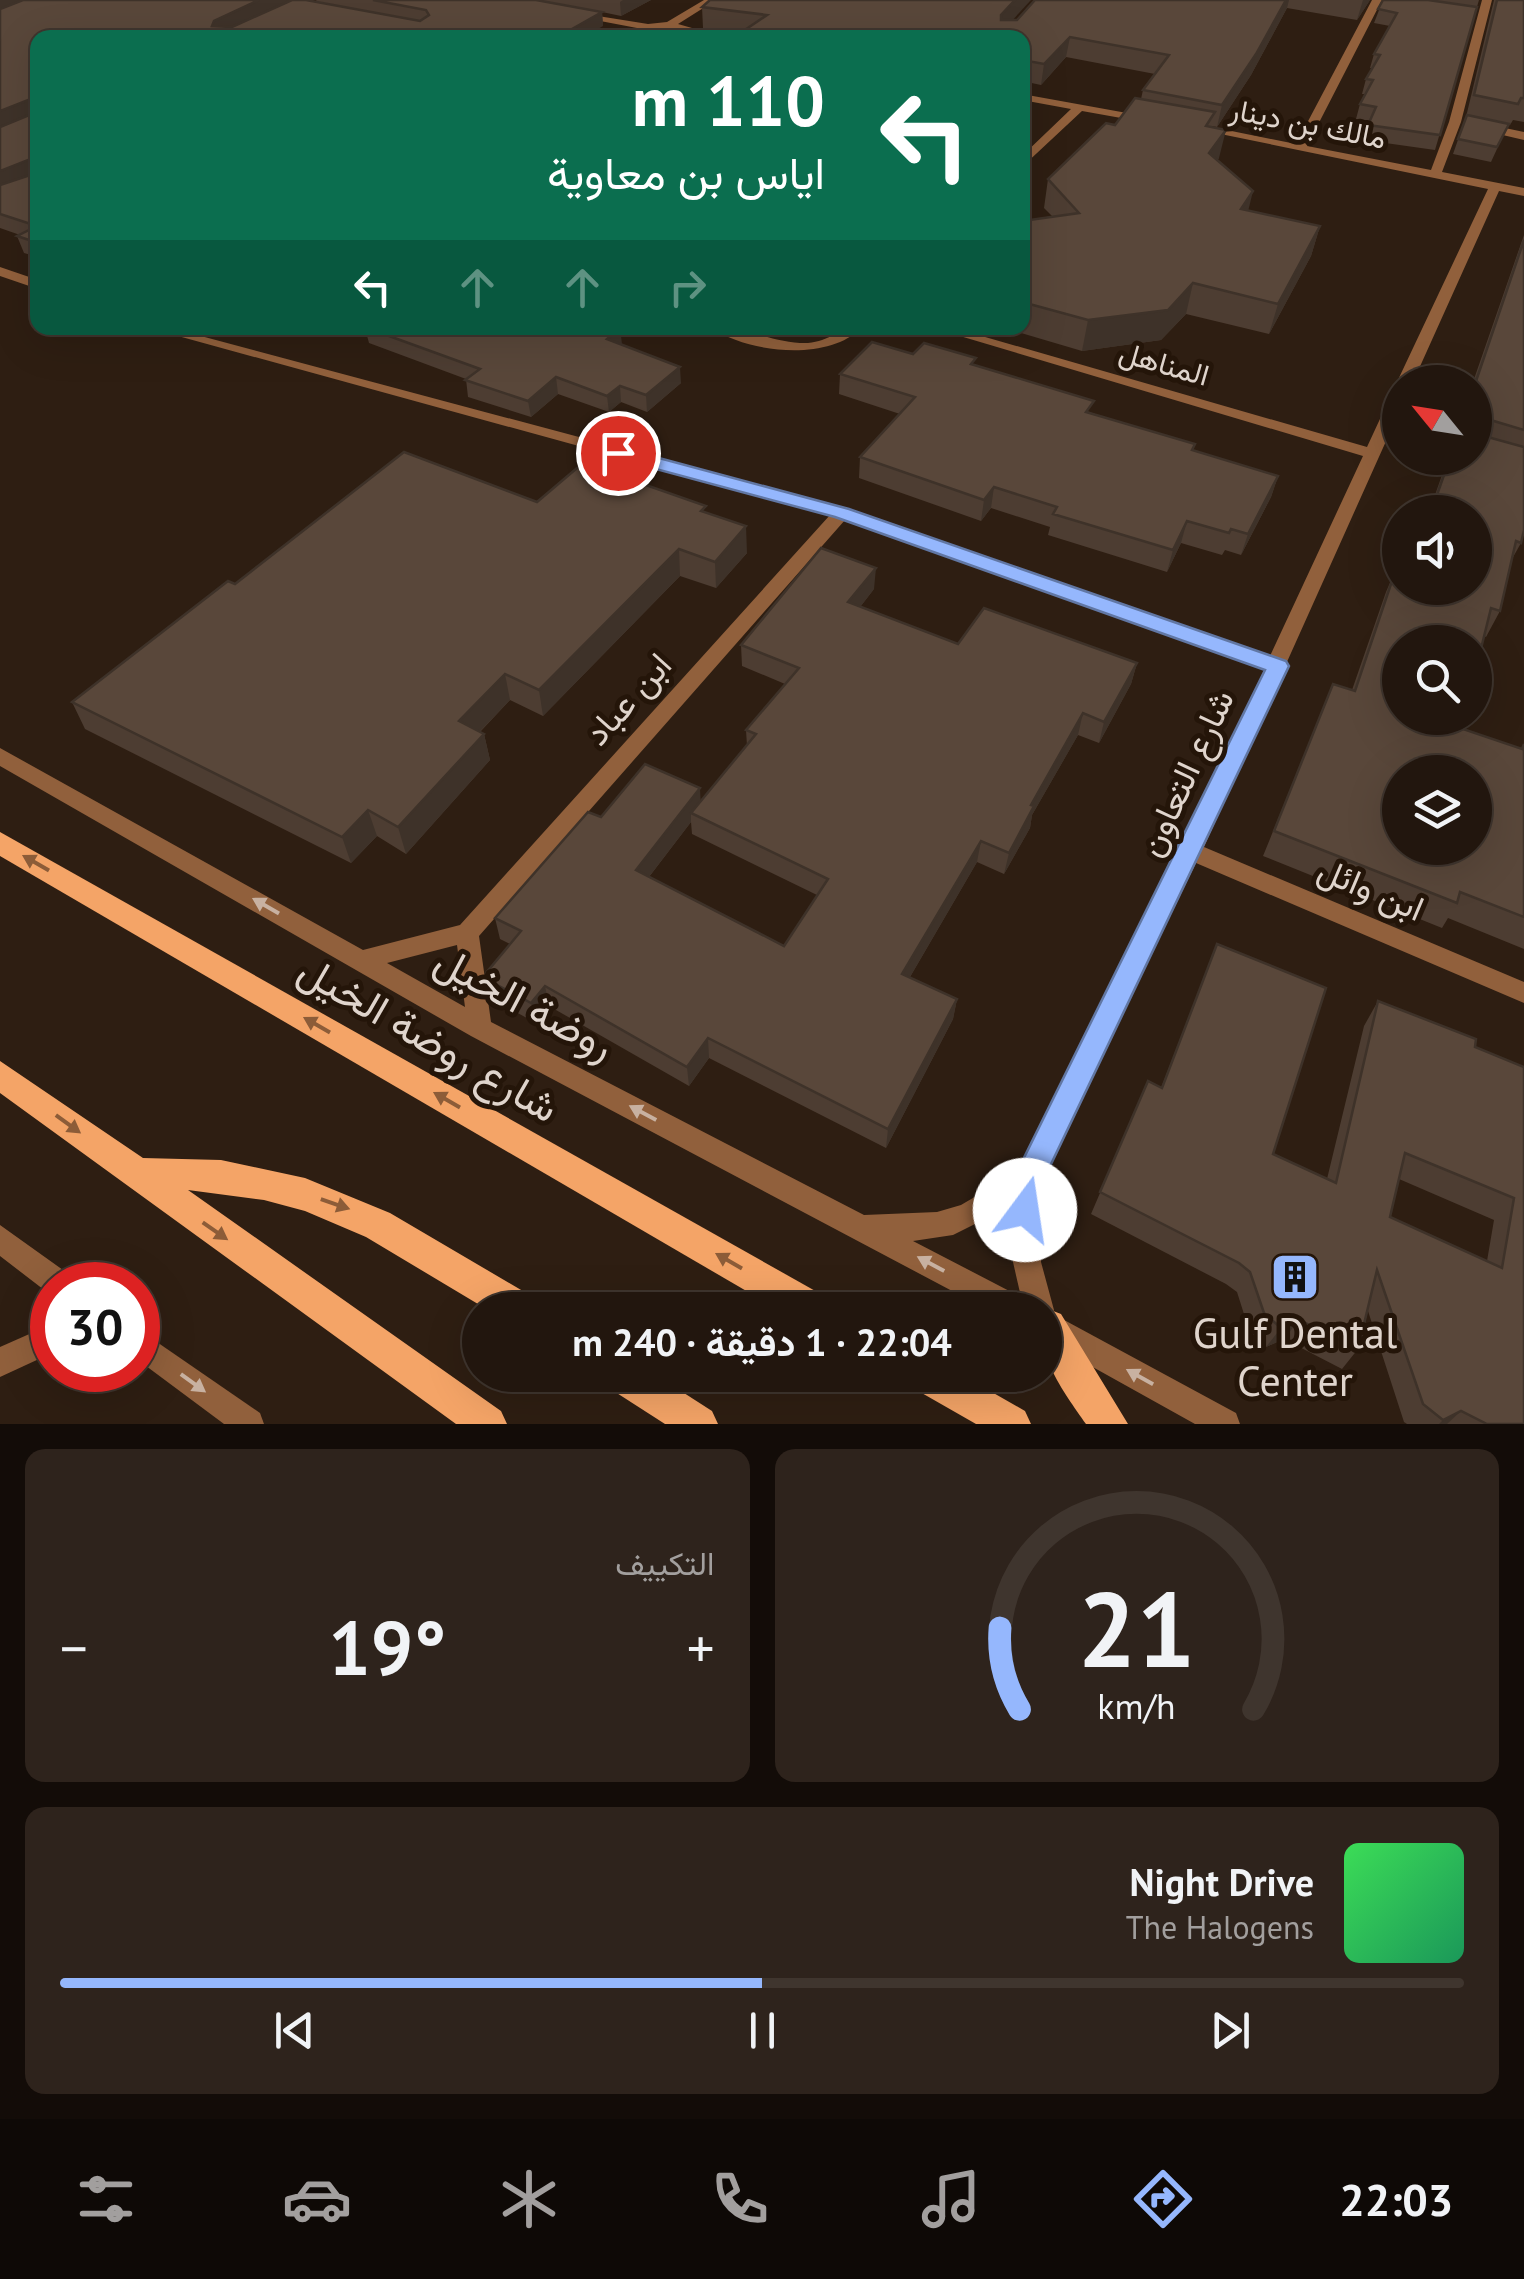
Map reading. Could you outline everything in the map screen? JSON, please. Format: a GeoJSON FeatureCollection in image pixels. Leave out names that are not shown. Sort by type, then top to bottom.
{"type":"FeatureCollection","features":[{"type":"Feature","properties":{"kind":"main road","name":"شارع روضة الخيل"},"geometry":{"type":"LineString","coordinates":[[0,843],[782,1292]]}},
{"type":"Feature","properties":{"kind":"main road"},"geometry":{"type":"LineString","coordinates":[[0,1074],[488,1424]]}},
{"type":"Feature","properties":{"kind":"main road"},"geometry":{"type":"LineString","coordinates":[[136,1174],[219,1175],[340,1205],[397,1231],[492,1292]]}},
{"type":"Feature","properties":{"kind":"main road"},"geometry":{"type":"LineString","coordinates":[[1062,1356],[1109,1424]]}},
{"type":"Feature","properties":{"kind":"main road"},"geometry":{"type":"LineString","coordinates":[[649,1392],[699,1424]]}},
{"type":"Feature","properties":{"kind":"main road"},"geometry":{"type":"LineString","coordinates":[[956,1392],[1012,1424]]}},
{"type":"Feature","properties":{"kind":"street"},"geometry":{"type":"LineString","coordinates":[[1300,147],[1378,0],[1395,2]]}},
{"type":"Feature","properties":{"kind":"street"},"geometry":{"type":"LineString","coordinates":[[572,15],[648,27],[669,25],[706,4]]}},
{"type":"Feature","properties":{"kind":"street"},"geometry":{"type":"LineString","coordinates":[[690,30],[706,4]]}},
{"type":"Feature","properties":{"kind":"street"},"geometry":{"type":"LineString","coordinates":[[1436,174],[1456,119],[1485,7],[1466,8]]}},
{"type":"Feature","properties":{"kind":"street"},"geometry":{"type":"LineString","coordinates":[[606,21],[625,30]]}},
{"type":"Feature","properties":{"kind":"street"},"geometry":{"type":"LineString","coordinates":[[669,25],[681,30]]}},
{"type":"Feature","properties":{"kind":"street"},"geometry":{"type":"LineString","coordinates":[[643,30],[648,27]]}},
{"type":"Feature","properties":{"kind":"street"},"geometry":{"type":"LineString","coordinates":[[1030,99],[1172,124]]}},
{"type":"Feature","properties":{"kind":"street"},"geometry":{"type":"LineString","coordinates":[[1030,155],[1080,107]]}},
{"type":"Feature","properties":{"kind":"street"},"geometry":{"type":"LineString","coordinates":[[1456,119],[1524,133]]}},
{"type":"Feature","properties":{"kind":"street","name":"مالك بن دينار"},"geometry":{"type":"LineString","coordinates":[[1191,128],[1524,192]]}},
{"type":"Feature","properties":{"kind":"street"},"geometry":{"type":"LineString","coordinates":[[1412,365],[1495,186]]}},
{"type":"Feature","properties":{"kind":"street"},"geometry":{"type":"LineString","coordinates":[[0,271],[30,282]]}},
{"type":"Feature","properties":{"kind":"street"},"geometry":{"type":"LineString","coordinates":[[189,335],[842,513],[1278,666]]}},
{"type":"Feature","properties":{"kind":"street"},"geometry":{"type":"LineString","coordinates":[[741,335],[770,344],[805,348],[841,341],[847,335]]}},
{"type":"Feature","properties":{"kind":"street","name":"المناهل"},"geometry":{"type":"LineString","coordinates":[[964,335],[1372,454]]}},
{"type":"Feature","properties":{"kind":"street","name":"شارع التعاون"},"geometry":{"type":"LineString","coordinates":[[1031,1292],[1023,1239],[1028,1180],[1191,850],[1372,454],[1382,442]]}},
{"type":"Feature","properties":{"kind":"street","name":"ابن عباد"},"geometry":{"type":"LineString","coordinates":[[466,932],[842,513]]}},
{"type":"Feature","properties":{"kind":"street","name":"روضة الخيل"},"geometry":{"type":"LineString","coordinates":[[0,756],[480,1028],[987,1292]]}},
{"type":"Feature","properties":{"kind":"street","name":"ابن وائل"},"geometry":{"type":"LineString","coordinates":[[1191,850],[1524,993]]}},
{"type":"Feature","properties":{"kind":"street"},"geometry":{"type":"LineString","coordinates":[[361,960],[466,932],[480,1028]]}},
{"type":"Feature","properties":{"kind":"street"},"geometry":{"type":"LineString","coordinates":[[860,1226],[928,1229],[967,1220],[1028,1180]]}},
{"type":"Feature","properties":{"kind":"street"},"geometry":{"type":"LineString","coordinates":[[0,1240],[30,1262]]}},
{"type":"Feature","properties":{"kind":"street","name":"روضة الخيل"},"geometry":{"type":"LineString","coordinates":[[1062,1332],[1225,1424]]}},
{"type":"Feature","properties":{"kind":"street"},"geometry":{"type":"LineString","coordinates":[[0,1362],[30,1348]]}},
{"type":"Feature","properties":{"kind":"street"},"geometry":{"type":"LineString","coordinates":[[160,1359],[250,1424]]}},
{"type":"Feature","properties":{"kind":"building"},"geometry":{"type":"Polygon","coordinates":[[[23,0],[259,0],[214,21],[212,26],[232,27],[292,0],[420,21],[429,15],[426,10],[373,0],[536,0],[602,12],[570,30],[30,30],[30,99],[0,111],[0,9],[23,0]]]}},
{"type":"Feature","properties":{"kind":"building"},"geometry":{"type":"Polygon","coordinates":[[[710,0],[1015,0],[1001,20],[1017,20],[1035,0],[1286,0],[1222,105],[1143,90],[1169,55],[1070,37],[1044,64],[1030,61],[1030,30],[745,30],[767,15],[702,7],[710,0]]]}},
{"type":"Feature","properties":{"kind":"building"},"geometry":{"type":"Polygon","coordinates":[[[1383,0],[1428,0],[1477,7],[1440,135],[1368,125],[1376,107],[1360,104],[1373,80],[1366,79],[1380,55],[1374,54],[1397,13],[1378,9],[1383,0]]]}},
{"type":"Feature","properties":{"kind":"building"},"geometry":{"type":"Polygon","coordinates":[[[1497,0],[1524,0],[1524,98],[1518,104],[1474,95],[1497,0]]]}},
{"type":"Feature","properties":{"kind":"building"},"geometry":{"type":"Polygon","coordinates":[[[1135,98],[1215,112],[1206,126],[1226,130],[1209,153],[1253,191],[1241,209],[1320,226],[1278,304],[1193,283],[1168,310],[1088,320],[1030,304],[1030,220],[1079,213],[1048,179],[1106,123],[1115,125],[1135,98]]]}},
{"type":"Feature","properties":{"kind":"building"},"geometry":{"type":"Polygon","coordinates":[[[30,115],[30,159],[0,171],[0,127],[30,115]]]}},
{"type":"Feature","properties":{"kind":"building"},"geometry":{"type":"Polygon","coordinates":[[[1467,115],[1509,124],[1497,147],[1458,139],[1467,115]]]}},
{"type":"Feature","properties":{"kind":"building"},"geometry":{"type":"Polygon","coordinates":[[[30,175],[30,224],[0,214],[0,185],[30,175]]]}},
{"type":"Feature","properties":{"kind":"building"},"geometry":{"type":"Polygon","coordinates":[[[30,230],[30,240],[17,236],[30,230]]]}},
{"type":"Feature","properties":{"kind":"building"},"geometry":{"type":"Polygon","coordinates":[[[1524,240],[1524,430],[1492,420],[1492,365],[1481,365],[1524,240]]]}},
{"type":"Feature","properties":{"kind":"building"},"geometry":{"type":"Polygon","coordinates":[[[386,335],[612,335],[607,339],[680,367],[646,395],[620,386],[607,396],[556,377],[528,401],[465,380],[480,369],[386,335]]]}},
{"type":"Feature","properties":{"kind":"building"},"geometry":{"type":"Polygon","coordinates":[[[872,342],[913,354],[924,343],[976,358],[971,364],[1094,401],[1086,412],[1195,444],[1192,450],[1278,476],[1248,534],[1187,521],[1173,550],[1053,514],[1057,507],[994,487],[984,500],[860,457],[915,397],[840,374],[872,342]]]}},
{"type":"Feature","properties":{"kind":"building"},"geometry":{"type":"Polygon","coordinates":[[[1492,438],[1524,447],[1524,530],[1521,543],[1516,541],[1500,611],[1491,608],[1487,625],[1382,625],[1382,735],[1481,735],[1522,749],[1524,744],[1524,917],[1460,892],[1457,903],[1274,831],[1333,684],[1355,691],[1384,605],[1492,605],[1492,495],[1437,495],[1444,475],[1492,475],[1492,438]]]}},
{"type":"Feature","properties":{"kind":"building"},"geometry":{"type":"Polygon","coordinates":[[[404,452],[537,502],[583,463],[706,506],[701,511],[746,526],[715,562],[679,549],[539,690],[505,674],[459,721],[484,734],[398,827],[368,810],[342,837],[72,702],[228,581],[235,584],[404,452]]]}},
{"type":"Feature","properties":{"kind":"building"},"geometry":{"type":"Polygon","coordinates":[[[821,548],[876,568],[848,602],[958,644],[984,608],[1137,663],[1104,722],[1083,713],[1009,853],[981,841],[902,974],[957,999],[888,1129],[708,1038],[687,1067],[545,986],[531,1003],[486,979],[486,973],[521,931],[495,918],[588,812],[601,817],[645,764],[700,788],[636,870],[784,946],[828,879],[691,813],[756,734],[746,730],[799,668],[741,645],[821,548]]]}},
{"type":"Feature","properties":{"kind":"building"},"geometry":{"type":"Polygon","coordinates":[[[1217,944],[1326,988],[1273,1154],[1336,1183],[1378,1001],[1476,1039],[1475,1047],[1524,1067],[1524,1424],[1487,1424],[1461,1411],[1443,1420],[1423,1404],[1377,1270],[1358,1349],[1299,1320],[1281,1328],[1264,1313],[1250,1272],[1239,1263],[1100,1192],[1148,1081],[1162,1088],[1217,944]],[[1405,1153],[1390,1217],[1502,1268],[1514,1198],[1405,1153]]]}},
{"type":"Feature","properties":{"kind":"place","name":"Gulf Dental Center"},"geometry":{"type":"Point","coordinates":[1295,1277]}},
{"type":"Feature","properties":{"kind":"route"},"geometry":{"type":"LineString","coordinates":[[618,453],[842,513],[1278,666],[1028,1180],[1025,1210]]}}]}
